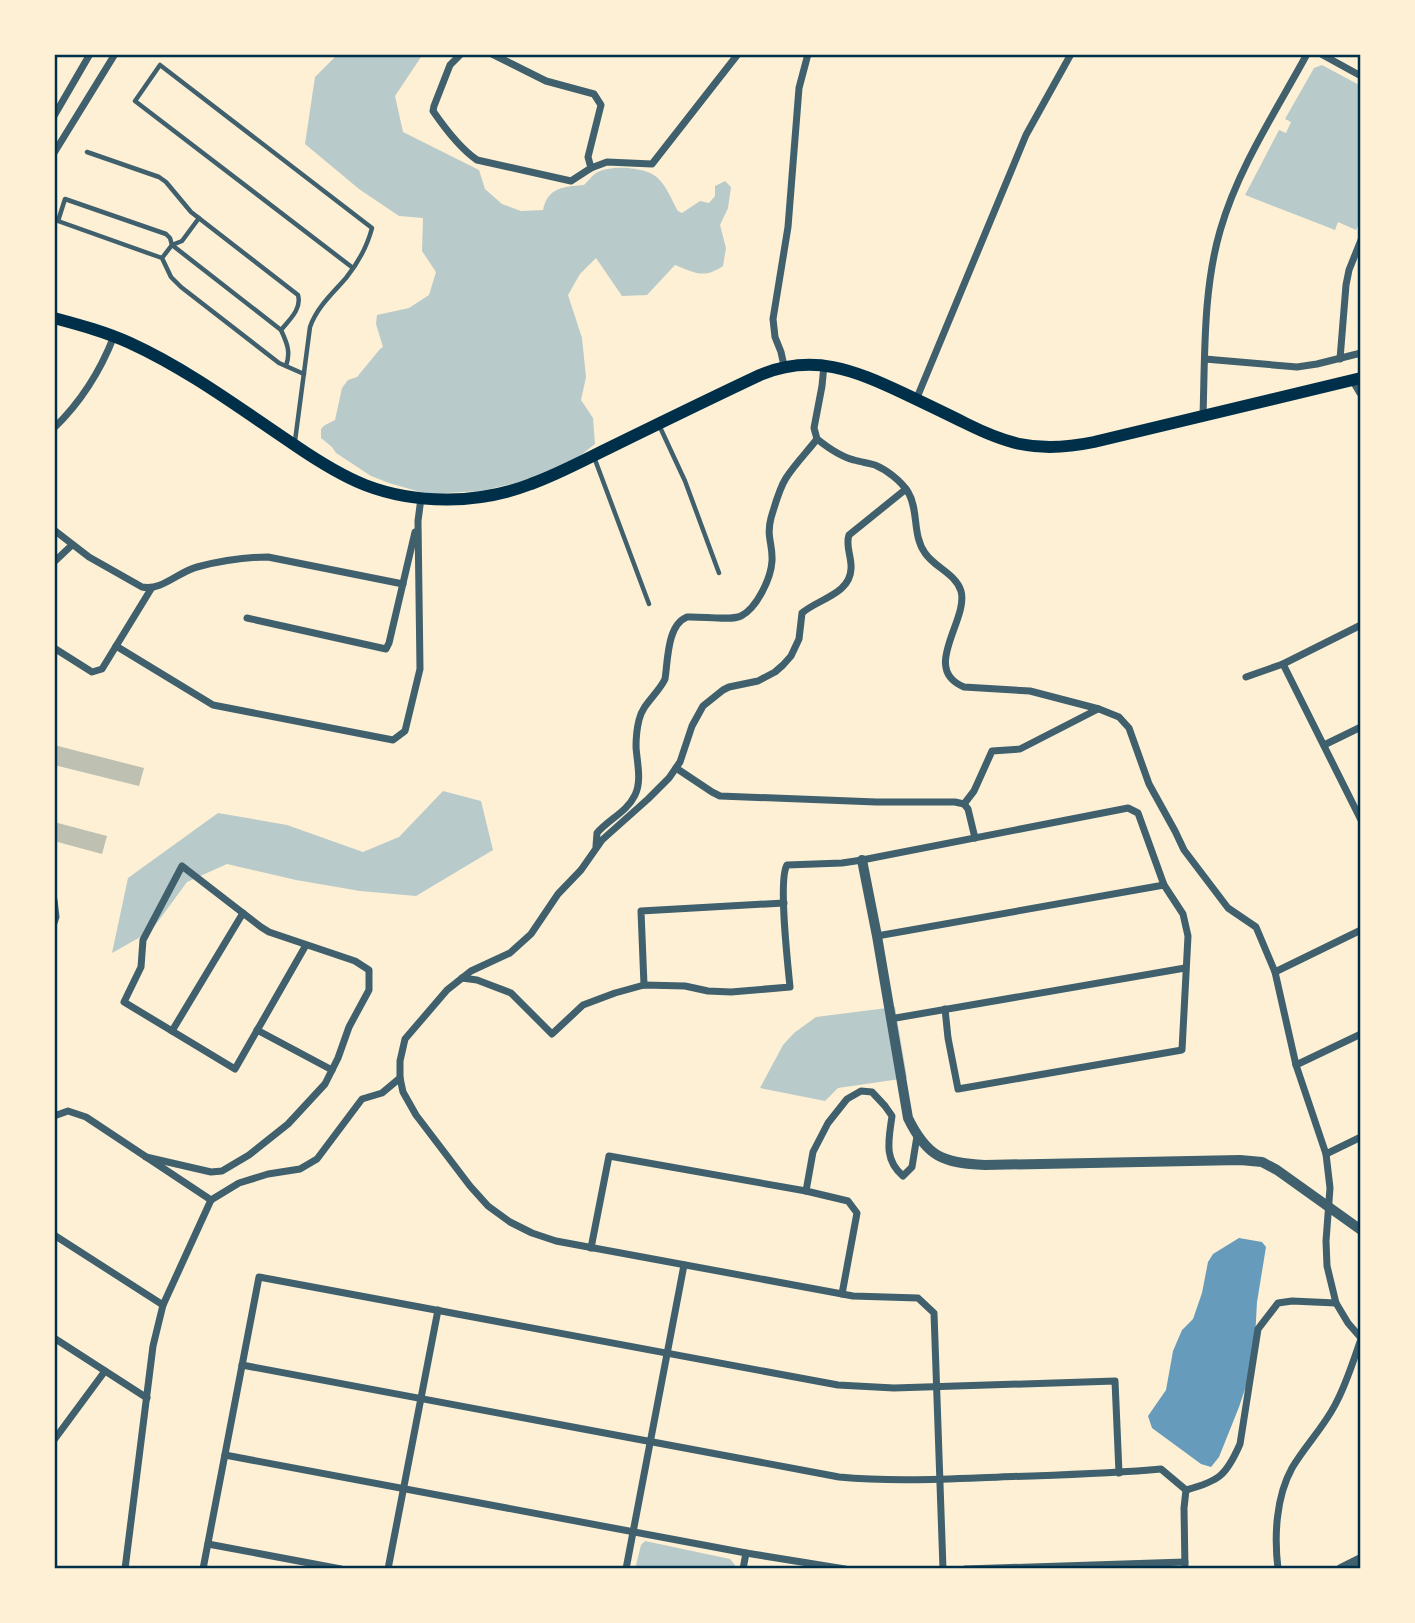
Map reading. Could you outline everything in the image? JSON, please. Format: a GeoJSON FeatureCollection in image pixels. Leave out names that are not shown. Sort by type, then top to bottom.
{"type":"FeatureCollection","features":[{"type":"Feature","properties":{"kind":"main road"},"geometry":{"type":"LineString","coordinates":[[54,318],[128,342],[191,376],[340,473],[366,485],[421,498],[483,497],[531,484],[784,366],[805,364],[843,368],[992,435],[1030,446],[1063,447],[1358,379]]}},
{"type":"Feature","properties":{"kind":"street"},"geometry":{"type":"LineString","coordinates":[[54,116],[90,54]]}},
{"type":"Feature","properties":{"kind":"street"},"geometry":{"type":"LineString","coordinates":[[54,153],[115,54]]}},
{"type":"Feature","properties":{"kind":"street"},"geometry":{"type":"LineString","coordinates":[[461,54],[450,65],[433,111],[470,156],[486,163],[570,181],[591,167],[607,162],[652,164],[738,54]]}},
{"type":"Feature","properties":{"kind":"street"},"geometry":{"type":"LineString","coordinates":[[492,54],[546,81],[594,93],[601,105],[588,157],[591,167]]}},
{"type":"Feature","properties":{"kind":"street"},"geometry":{"type":"LineString","coordinates":[[784,366],[775,337],[773,319],[788,227],[799,88],[808,54]]}},
{"type":"Feature","properties":{"kind":"street"},"geometry":{"type":"LineString","coordinates":[[916,400],[1026,135],[1071,54]]}},
{"type":"Feature","properties":{"kind":"street"},"geometry":{"type":"LineString","coordinates":[[1203,416],[1208,297],[1220,231],[1251,155],[1307,54]]}},
{"type":"Feature","properties":{"kind":"street"},"geometry":{"type":"LineString","coordinates":[[1321,54],[1361,76]]}},
{"type":"Feature","properties":{"kind":"street"},"geometry":{"type":"LineString","coordinates":[[1340,359],[1346,285],[1361,240]]}},
{"type":"Feature","properties":{"kind":"street"},"geometry":{"type":"LineString","coordinates":[[54,428],[71,412],[92,383],[114,337]]}},
{"type":"Feature","properties":{"kind":"street"},"geometry":{"type":"LineString","coordinates":[[1205,359],[1297,367],[1361,352]]}},
{"type":"Feature","properties":{"kind":"street"},"geometry":{"type":"LineString","coordinates":[[824,365],[814,428],[817,439],[850,459],[880,468],[906,489],[913,504],[923,550],[956,582],[961,593],[962,604],[948,646],[946,666],[951,678],[964,687],[1030,691],[1119,717],[1129,728],[1149,784],[1184,850],[1228,908],[1256,927],[1275,972],[1296,1065],[1326,1154],[1330,1188],[1327,1266],[1336,1303],[1361,1339],[1335,1406],[1293,1467],[1282,1489],[1278,1514],[1278,1569]]}},
{"type":"Feature","properties":{"kind":"street"},"geometry":{"type":"LineString","coordinates":[[1358,379],[1361,392]]}},
{"type":"Feature","properties":{"kind":"street"},"geometry":{"type":"LineString","coordinates":[[596,847],[597,833],[624,810],[637,792],[639,786],[636,745],[639,720],[643,709],[665,679],[675,627],[687,617],[734,618],[743,615],[753,606],[771,569],[769,529],[781,490],[787,477],[817,439]]}},
{"type":"Feature","properties":{"kind":"street"},"geometry":{"type":"LineString","coordinates":[[906,489],[849,535],[847,542],[851,567],[847,582],[835,593],[802,613],[799,639],[783,665],[758,681],[723,690],[703,706],[692,726],[680,762],[661,788],[596,847],[581,870],[558,894],[531,934],[510,953],[471,971],[447,990],[405,1039],[400,1060],[400,1078],[402,1092],[416,1115],[470,1186],[488,1206],[510,1222],[532,1233],[591,1248],[853,1296],[918,1298],[934,1313],[943,1569]]}},
{"type":"Feature","properties":{"kind":"street"},"geometry":{"type":"LineString","coordinates":[[247,618],[386,649],[418,521],[421,498]]}},
{"type":"Feature","properties":{"kind":"street"},"geometry":{"type":"LineString","coordinates":[[116,646],[213,705],[393,740],[405,731],[420,669],[418,521]]}},
{"type":"Feature","properties":{"kind":"street"},"geometry":{"type":"LineString","coordinates":[[54,530],[89,557],[142,587],[151,589],[190,569],[254,557],[268,557],[403,584]]}},
{"type":"Feature","properties":{"kind":"street"},"geometry":{"type":"LineString","coordinates":[[54,562],[72,545]]}},
{"type":"Feature","properties":{"kind":"street"},"geometry":{"type":"LineString","coordinates":[[54,648],[92,672],[102,669],[151,589]]}},
{"type":"Feature","properties":{"kind":"street"},"geometry":{"type":"LineString","coordinates":[[1246,677],[1283,664],[1361,625]]}},
{"type":"Feature","properties":{"kind":"street"},"geometry":{"type":"LineString","coordinates":[[1283,664],[1361,820]]}},
{"type":"Feature","properties":{"kind":"street"},"geometry":{"type":"LineString","coordinates":[[964,804],[974,791],[992,751],[1020,749],[1099,709]]}},
{"type":"Feature","properties":{"kind":"street"},"geometry":{"type":"LineString","coordinates":[[1324,745],[1361,727]]}},
{"type":"Feature","properties":{"kind":"street"},"geometry":{"type":"LineString","coordinates":[[676,768],[720,796],[956,802],[964,804],[968,809],[975,838]]}},
{"type":"Feature","properties":{"kind":"street"},"geometry":{"type":"LineString","coordinates":[[462,978],[477,980],[511,993],[552,1034],[583,1005],[644,985],[685,986],[731,992],[790,987],[784,903],[784,870],[787,865],[862,860],[1128,808],[1138,814],[1164,885],[1183,914],[1188,936],[1182,1050],[958,1089],[945,1009]]}},
{"type":"Feature","properties":{"kind":"street"},"geometry":{"type":"LineString","coordinates":[[862,860],[904,1101],[908,1118],[917,1136],[930,1150],[941,1158],[958,1164],[985,1165],[1240,1160],[1262,1162],[1278,1170],[1361,1230]]}},
{"type":"Feature","properties":{"kind":"street"},"geometry":{"type":"LineString","coordinates":[[146,1157],[211,1172],[232,1167],[288,1124],[325,1084],[349,1027],[369,990],[369,970],[355,961],[270,932],[182,866],[143,940],[141,967],[124,1002],[235,1069],[306,945]]}},
{"type":"Feature","properties":{"kind":"street"},"geometry":{"type":"LineString","coordinates":[[877,936],[1164,885]]}},
{"type":"Feature","properties":{"kind":"street"},"geometry":{"type":"LineString","coordinates":[[54,901],[55,919]]}},
{"type":"Feature","properties":{"kind":"street"},"geometry":{"type":"LineString","coordinates":[[644,985],[641,911],[784,903]]}},
{"type":"Feature","properties":{"kind":"street"},"geometry":{"type":"LineString","coordinates":[[172,1031],[243,913]]}},
{"type":"Feature","properties":{"kind":"street"},"geometry":{"type":"LineString","coordinates":[[1275,972],[1361,930]]}},
{"type":"Feature","properties":{"kind":"street"},"geometry":{"type":"LineString","coordinates":[[890,1018],[1185,968]]}},
{"type":"Feature","properties":{"kind":"street"},"geometry":{"type":"LineString","coordinates":[[257,1030],[332,1070]]}},
{"type":"Feature","properties":{"kind":"street"},"geometry":{"type":"LineString","coordinates":[[1296,1065],[1361,1034]]}},
{"type":"Feature","properties":{"kind":"street"},"geometry":{"type":"LineString","coordinates":[[125,1569],[153,1346],[163,1305],[211,1200],[239,1183],[268,1174],[300,1169],[317,1159],[362,1099],[383,1093],[400,1078]]}},
{"type":"Feature","properties":{"kind":"street"},"geometry":{"type":"LineString","coordinates":[[806,1191],[813,1152],[828,1123],[847,1098],[861,1091],[872,1092],[891,1116],[887,1147],[894,1168],[903,1176],[912,1167],[917,1136]]}},
{"type":"Feature","properties":{"kind":"street"},"geometry":{"type":"LineString","coordinates":[[54,1116],[68,1111],[86,1117],[211,1200]]}},
{"type":"Feature","properties":{"kind":"street"},"geometry":{"type":"LineString","coordinates":[[1326,1154],[1361,1137]]}},
{"type":"Feature","properties":{"kind":"street"},"geometry":{"type":"LineString","coordinates":[[591,1248],[609,1156],[806,1191],[848,1201],[857,1213],[842,1294]]}},
{"type":"Feature","properties":{"kind":"street"},"geometry":{"type":"LineString","coordinates":[[54,1235],[163,1305]]}},
{"type":"Feature","properties":{"kind":"street"},"geometry":{"type":"LineString","coordinates":[[626,1569],[684,1265]]}},
{"type":"Feature","properties":{"kind":"street"},"geometry":{"type":"LineString","coordinates":[[203,1569],[259,1277],[838,1385],[894,1388],[1115,1381],[1119,1473]]}},
{"type":"Feature","properties":{"kind":"street"},"geometry":{"type":"LineString","coordinates":[[1186,1490],[1221,1477],[1233,1461],[1240,1444],[1258,1329],[1278,1303],[1336,1303]]}},
{"type":"Feature","properties":{"kind":"street"},"geometry":{"type":"LineString","coordinates":[[388,1569],[438,1310]]}},
{"type":"Feature","properties":{"kind":"street"},"geometry":{"type":"LineString","coordinates":[[54,1338],[147,1398]]}},
{"type":"Feature","properties":{"kind":"street"},"geometry":{"type":"LineString","coordinates":[[242,1365],[839,1477],[878,1480],[940,1479],[1161,1469],[1186,1490]]}},
{"type":"Feature","properties":{"kind":"street"},"geometry":{"type":"LineString","coordinates":[[54,1440],[105,1371]]}},
{"type":"Feature","properties":{"kind":"street"},"geometry":{"type":"LineString","coordinates":[[225,1455],[746,1553],[845,1569]]}},
{"type":"Feature","properties":{"kind":"street"},"geometry":{"type":"LineString","coordinates":[[965,1569],[1185,1565],[1186,1490]]}},
{"type":"Feature","properties":{"kind":"street"},"geometry":{"type":"LineString","coordinates":[[208,1544],[341,1569]]}},
{"type":"Feature","properties":{"kind":"street"},"geometry":{"type":"LineString","coordinates":[[743,1569],[746,1553]]}},
{"type":"Feature","properties":{"kind":"street"},"geometry":{"type":"LineString","coordinates":[[1341,1569],[1361,1559]]}},
{"type":"Feature","properties":{"kind":"lane"},"geometry":{"type":"LineString","coordinates":[[295,446],[310,327],[314,314],[353,268],[367,246],[372,228],[160,65],[135,101],[353,268]]}},
{"type":"Feature","properties":{"kind":"lane"},"geometry":{"type":"LineString","coordinates":[[87,152],[159,177],[191,212],[298,295],[299,307],[281,330]]}},
{"type":"Feature","properties":{"kind":"lane"},"geometry":{"type":"LineString","coordinates":[[286,366],[289,346],[281,330],[172,245],[166,234],[65,200],[58,221],[160,256],[171,277],[181,287],[279,363],[304,374]]}},
{"type":"Feature","properties":{"kind":"lane"},"geometry":{"type":"LineString","coordinates":[[162,258],[172,245],[182,241],[199,218]]}},
{"type":"Feature","properties":{"kind":"lane"},"geometry":{"type":"LineString","coordinates":[[659,424],[685,481],[719,573]]}},
{"type":"Feature","properties":{"kind":"lane"},"geometry":{"type":"LineString","coordinates":[[593,456],[649,604]]}},
{"type":"Feature","properties":{"kind":"shaded area"},"geometry":{"type":"Polygon","coordinates":[[[338,54],[423,54],[395,96],[403,132],[479,170],[485,189],[502,204],[521,211],[543,210],[545,202],[558,190],[584,185],[596,173],[616,168],[632,168],[657,177],[678,211],[682,213],[700,201],[709,203],[715,196],[715,186],[725,181],[731,187],[728,208],[720,225],[726,248],[723,266],[705,274],[675,265],[647,295],[622,296],[596,258],[580,274],[568,295],[582,338],[586,377],[581,400],[593,418],[595,444],[558,473],[481,491],[427,494],[371,476],[336,453],[321,438],[321,429],[335,420],[342,388],[348,380],[357,377],[383,347],[376,324],[377,315],[409,308],[429,295],[436,272],[422,251],[423,218],[399,216],[359,189],[305,144],[315,77],[338,54]]]}},
{"type":"Feature","properties":{"kind":"shaded area"},"geometry":{"type":"Polygon","coordinates":[[[1322,65],[1361,86],[1361,219],[1356,230],[1338,222],[1335,230],[1245,195],[1279,130],[1286,133],[1291,122],[1285,119],[1314,68],[1322,65]]]}},
{"type":"Feature","properties":{"kind":"shaded area"},"geometry":{"type":"Polygon","coordinates":[[[443,791],[481,801],[493,850],[416,896],[360,891],[227,864],[187,882],[151,931],[112,953],[128,878],[218,813],[287,825],[363,852],[399,837],[443,791]]]}},
{"type":"Feature","properties":{"kind":"shaded area"},"geometry":{"type":"Polygon","coordinates":[[[895,1007],[907,1078],[838,1088],[825,1101],[760,1088],[783,1045],[816,1017],[895,1007]]]}},
{"type":"Feature","properties":{"kind":"shaded area"},"geometry":{"type":"Polygon","coordinates":[[[645,1541],[730,1559],[735,1565],[734,1569],[635,1569],[641,1545],[645,1541]]]}},
{"type":"Feature","properties":{"kind":"water"},"geometry":{"type":"Polygon","coordinates":[[[1239,1238],[1262,1242],[1266,1247],[1257,1302],[1254,1356],[1239,1407],[1219,1457],[1211,1467],[1201,1464],[1152,1428],[1148,1416],[1166,1390],[1173,1351],[1182,1330],[1193,1319],[1208,1262],[1213,1254],[1239,1238]]]}},
{"type":"Feature","properties":{"kind":"building"},"geometry":{"type":"Polygon","coordinates":[[[54,745],[144,768],[139,786],[54,765],[54,745]]]}},
{"type":"Feature","properties":{"kind":"building"},"geometry":{"type":"Polygon","coordinates":[[[54,822],[107,836],[102,854],[54,841],[54,822]]]}}]}
